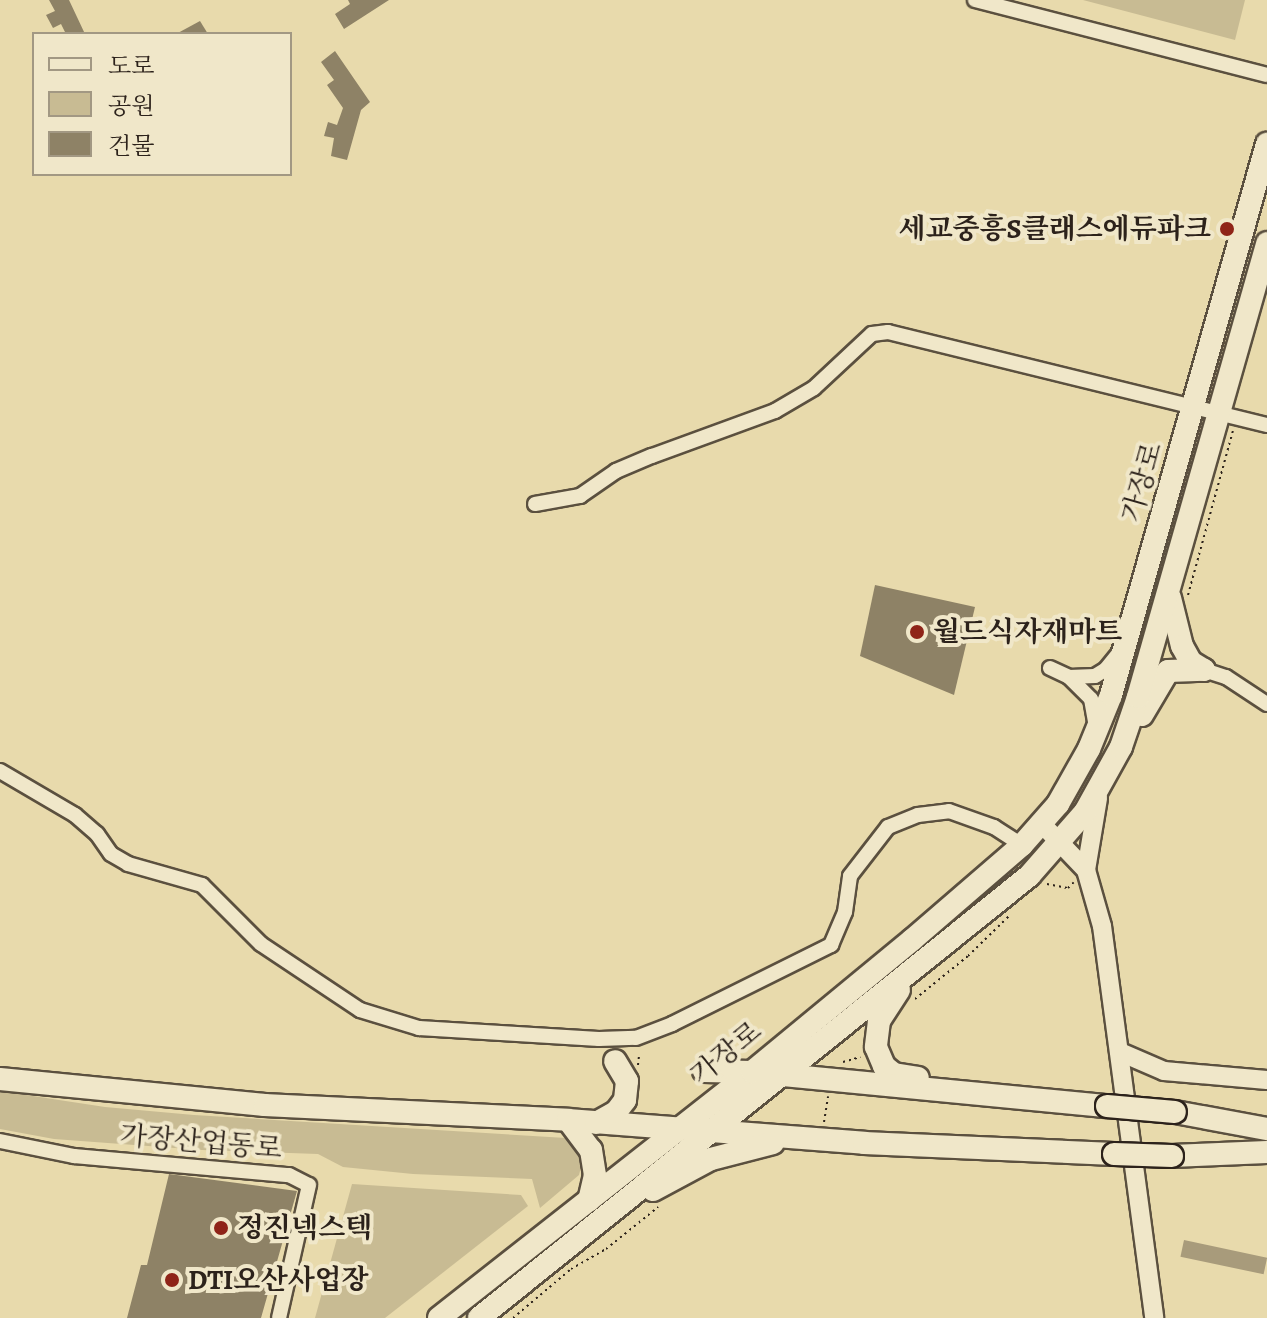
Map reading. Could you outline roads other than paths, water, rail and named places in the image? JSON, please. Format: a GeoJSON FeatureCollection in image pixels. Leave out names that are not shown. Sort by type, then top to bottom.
{"type":"FeatureCollection","features":[{"type":"Feature","properties":{"kind":"main road","name":"가장로"},"geometry":{"type":"LineString","coordinates":[[479,1318],[678,1130],[752,1072],[1022,845],[1042,824],[1089,749],[1126,644],[1267,144]]}},
{"type":"Feature","properties":{"kind":"main road","name":"가장로"},"geometry":{"type":"LineString","coordinates":[[439,1318],[714,1127],[1029,876],[1061,842],[1100,789],[1121,747],[1169,593],[1267,243]]}},
{"type":"Feature","properties":{"kind":"main road"},"geometry":{"type":"LineString","coordinates":[[1169,593],[1182,646],[1191,662],[1204,670]]}},
{"type":"Feature","properties":{"kind":"main road"},"geometry":{"type":"LineString","coordinates":[[1121,747],[1168,671],[1204,670]]}},
{"type":"Feature","properties":{"kind":"main road"},"geometry":{"type":"LineString","coordinates":[[941,948],[903,986],[879,1021],[876,1047],[884,1066],[894,1074],[1033,1091],[1100,1105]]}},
{"type":"Feature","properties":{"kind":"main road"},"geometry":{"type":"LineString","coordinates":[[596,1123],[616,1112],[625,1100],[627,1081],[615,1061]]}},
{"type":"Feature","properties":{"kind":"main road"},"geometry":{"type":"LineString","coordinates":[[714,1127],[722,1096],[716,1080],[704,1071],[752,1072],[1175,1112],[1258,1128]]}},
{"type":"Feature","properties":{"kind":"main road"},"geometry":{"type":"LineString","coordinates":[[0,1079],[265,1105],[568,1120],[678,1130],[714,1127],[864,1143]]}},
{"type":"Feature","properties":{"kind":"main road"},"geometry":{"type":"LineString","coordinates":[[568,1120],[590,1148],[596,1209],[738,1150],[806,1140],[1172,1156],[1256,1151]]}},
{"type":"Feature","properties":{"kind":"street"},"geometry":{"type":"LineString","coordinates":[[975,0],[1267,75]]}},
{"type":"Feature","properties":{"kind":"street"},"geometry":{"type":"LineString","coordinates":[[535,504],[580,496],[616,471],[775,411],[814,388],[872,334],[888,332],[1194,410],[1267,425]]}},
{"type":"Feature","properties":{"kind":"street"},"geometry":{"type":"LineString","coordinates":[[1069,677],[1095,676],[1106,669],[1126,644]]}},
{"type":"Feature","properties":{"kind":"street"},"geometry":{"type":"LineString","coordinates":[[1050,668],[1069,677],[1091,699],[1096,711],[1089,749]]}},
{"type":"Feature","properties":{"kind":"street"},"geometry":{"type":"LineString","coordinates":[[1204,670],[1226,677],[1267,704]]}},
{"type":"Feature","properties":{"kind":"street"},"geometry":{"type":"LineString","coordinates":[[0,771],[75,815],[97,834],[111,854],[128,864],[202,885],[261,944],[360,1010],[419,1028],[599,1039],[636,1038],[672,1024],[831,945],[845,912],[850,876],[865,852],[888,827],[918,815],[949,811],[994,827],[1022,845]]}},
{"type":"Feature","properties":{"kind":"street"},"geometry":{"type":"LineString","coordinates":[[1100,789],[1086,870],[1102,926],[1154,1318]]}},
{"type":"Feature","properties":{"kind":"street"},"geometry":{"type":"LineString","coordinates":[[1042,824],[1086,870]]}},
{"type":"Feature","properties":{"kind":"street"},"geometry":{"type":"LineString","coordinates":[[1120,1052],[1164,1071],[1267,1080]]}},
{"type":"Feature","properties":{"kind":"street","name":"가장산업동로"},"geometry":{"type":"LineString","coordinates":[[0,1141],[74,1156],[289,1175],[309,1185],[279,1318]]}},
{"type":"Feature","properties":{"kind":"place","name":"세교중흥S클래스에듀파크"},"geometry":{"type":"Point","coordinates":[1227,229]}},
{"type":"Feature","properties":{"kind":"place","name":"월드식자재마트"},"geometry":{"type":"Point","coordinates":[917,632]}},
{"type":"Feature","properties":{"kind":"place","name":"정진넥스텍"},"geometry":{"type":"Point","coordinates":[221,1228]}},
{"type":"Feature","properties":{"kind":"place","name":"DTI오산사업장"},"geometry":{"type":"Point","coordinates":[172,1280]}}]}
